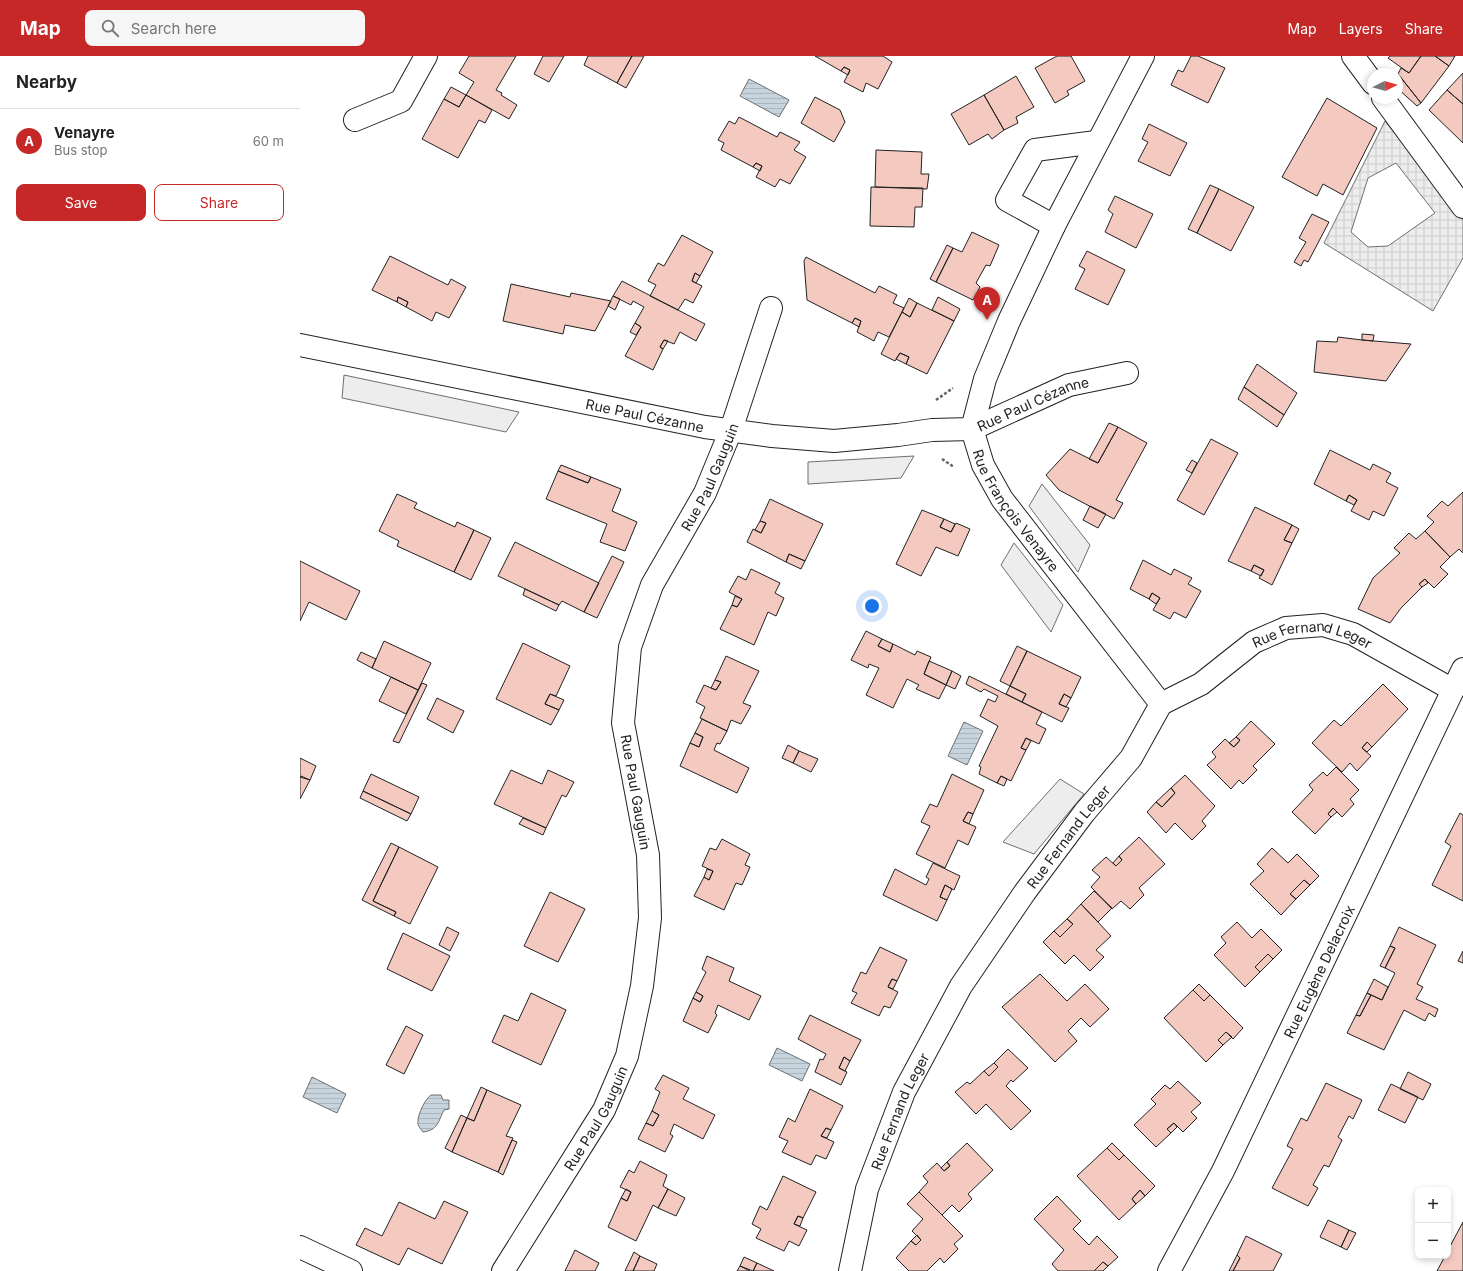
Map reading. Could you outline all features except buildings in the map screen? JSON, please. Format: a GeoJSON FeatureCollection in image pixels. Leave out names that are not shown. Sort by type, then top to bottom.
{"type":"FeatureCollection","features":[{"type":"Feature","properties":{"kind":"street"},"geometry":{"type":"LineString","coordinates":[[355,120],[401,101],[426,56]]}},
{"type":"Feature","properties":{"kind":"street"},"geometry":{"type":"LineString","coordinates":[[972,429],[985,379],[1009,321],[1096,142],[1143,56]]}},
{"type":"Feature","properties":{"kind":"street"},"geometry":{"type":"LineString","coordinates":[[1353,56],[1367,76]]}},
{"type":"Feature","properties":{"kind":"street"},"geometry":{"type":"LineString","coordinates":[[1388,104],[1463,207]]}},
{"type":"Feature","properties":{"kind":"street"},"geometry":{"type":"LineString","coordinates":[[1054,226],[1007,200],[1035,150],[1096,142]]}},
{"type":"Feature","properties":{"kind":"street","name":"Rue Paul Gauguin"},"geometry":{"type":"LineString","coordinates":[[503,1271],[604,1110],[627,1056],[642,986],[650,918],[648,855],[623,723],[630,647],[652,585],[705,493],[731,430],[771,308]]}},
{"type":"Feature","properties":{"kind":"street","name":"Rue Paul Cézanne"},"geometry":{"type":"LineString","coordinates":[[300,345],[705,427],[772,436],[834,441],[932,430],[972,429],[1069,385],[1128,373]]}},
{"type":"Feature","properties":{"kind":"street","name":"Rue François Venayre"},"geometry":{"type":"LineString","coordinates":[[972,429],[983,465],[1002,498],[1161,704]]}},
{"type":"Feature","properties":{"kind":"street","name":"Rue Fernand Leger"},"geometry":{"type":"LineString","coordinates":[[850,1271],[867,1189],[904,1092],[961,986],[1025,892],[1084,813],[1131,758],[1161,704],[1202,684],[1254,642],[1286,628],[1322,625],[1353,634],[1453,690]]}},
{"type":"Feature","properties":{"kind":"street","name":"Rue Eugène Delacroix"},"geometry":{"type":"LineString","coordinates":[[1169,1271],[1223,1171],[1463,670]]}},
{"type":"Feature","properties":{"kind":"street"},"geometry":{"type":"LineString","coordinates":[[300,1247],[351,1271]]}},
{"type":"Feature","properties":{"kind":"shaded area"},"geometry":{"type":"Polygon","coordinates":[[[749,79],[789,100],[779,117],[740,96],[749,79]]]}},
{"type":"Feature","properties":{"kind":"shaded area"},"geometry":{"type":"Polygon","coordinates":[[[1385,121],[1463,220],[1463,258],[1433,311],[1324,243],[1385,121]],[[1396,163],[1368,178],[1351,232],[1368,247],[1388,246],[1435,213],[1396,163]]]}},
{"type":"Feature","properties":{"kind":"shaded area"},"geometry":{"type":"Polygon","coordinates":[[[344,375],[519,412],[506,432],[342,398],[344,375]]]}},
{"type":"Feature","properties":{"kind":"shaded area"},"geometry":{"type":"Polygon","coordinates":[[[914,456],[901,478],[808,484],[808,462],[914,456]]]}},
{"type":"Feature","properties":{"kind":"shaded area"},"geometry":{"type":"Polygon","coordinates":[[[1042,484],[1090,545],[1078,572],[1029,506],[1042,484]]]}},
{"type":"Feature","properties":{"kind":"shaded area"},"geometry":{"type":"Polygon","coordinates":[[[1014,543],[1063,605],[1051,632],[1001,565],[1014,543]]]}},
{"type":"Feature","properties":{"kind":"shaded area"},"geometry":{"type":"Polygon","coordinates":[[[964,722],[983,731],[967,765],[948,756],[964,722]]]}},
{"type":"Feature","properties":{"kind":"shaded area"},"geometry":{"type":"Polygon","coordinates":[[[1060,779],[1084,794],[1034,854],[1003,842],[1060,779]]]}},
{"type":"Feature","properties":{"kind":"shaded area"},"geometry":{"type":"Polygon","coordinates":[[[777,1048],[810,1064],[802,1081],[769,1065],[777,1048]]]}},
{"type":"Feature","properties":{"kind":"shaded area"},"geometry":{"type":"Polygon","coordinates":[[[312,1077],[346,1094],[337,1113],[303,1097],[312,1077]]]}},
{"type":"Feature","properties":{"kind":"shaded area"},"geometry":{"type":"Polygon","coordinates":[[[431,1095],[441,1095],[443,1100],[449,1100],[449,1109],[444,1110],[435,1127],[423,1132],[419,1127],[418,1118],[424,1103],[431,1095]]]}},
{"type":"Feature","properties":{"kind":"place","name":"Venayre"},"geometry":{"type":"Point","coordinates":[987,320]}}]}
